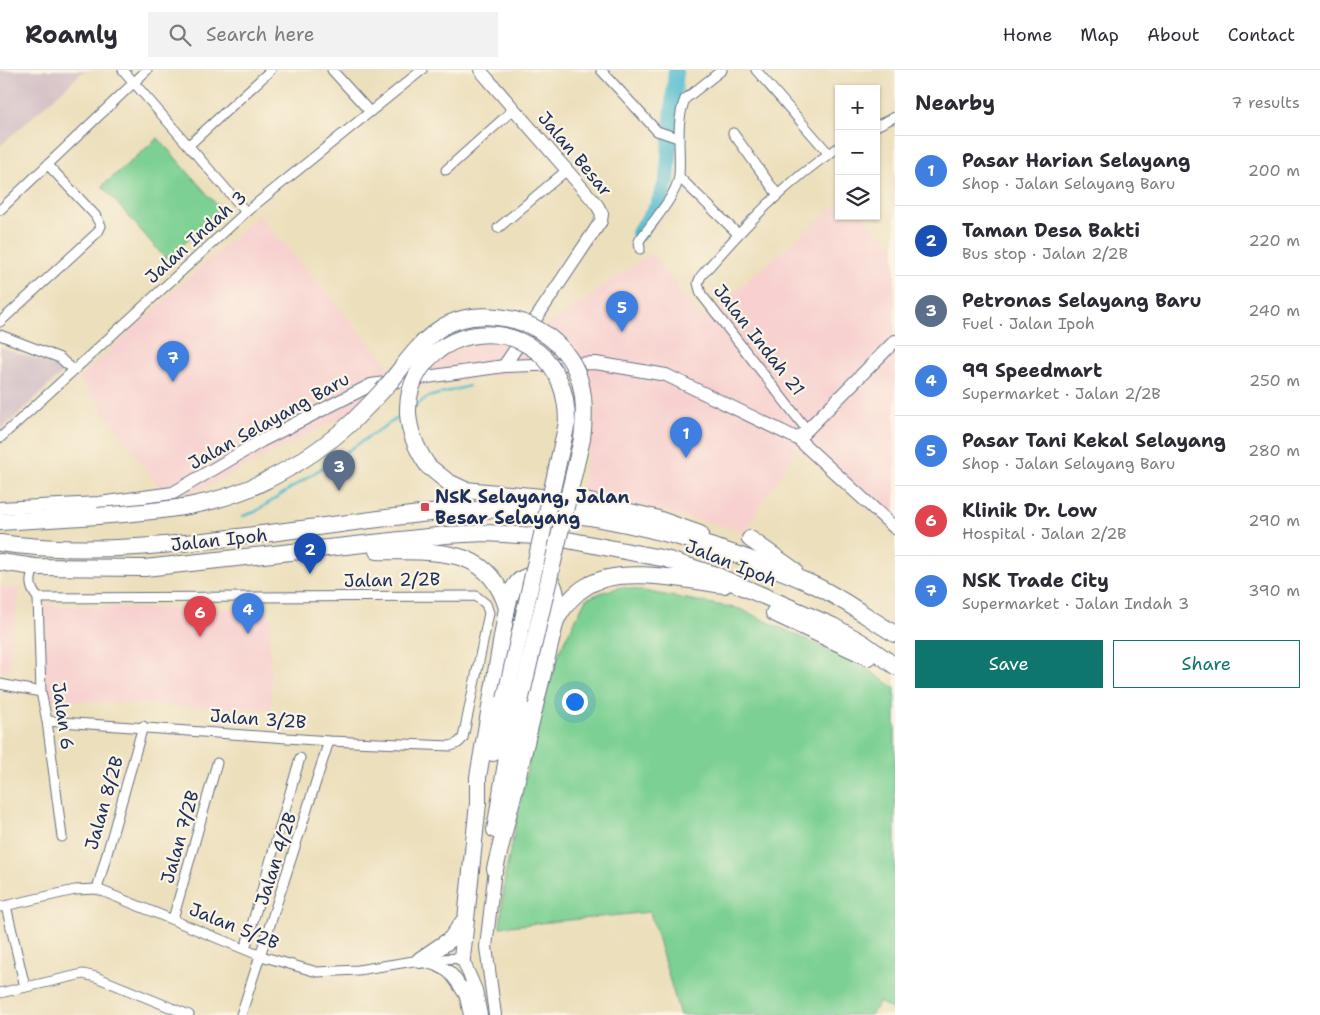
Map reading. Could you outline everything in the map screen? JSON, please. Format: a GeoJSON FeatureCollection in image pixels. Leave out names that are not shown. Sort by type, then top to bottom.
{"type":"FeatureCollection","features":[{"type":"Feature","properties":{"kind":"highway"},"geometry":{"type":"LineString","coordinates":[[0,522],[98,516],[190,507],[242,491],[275,476],[332,439],[367,406],[425,340],[442,326],[460,319],[483,316],[515,319],[552,338],[570,359],[582,386],[585,400],[582,439],[513,701],[478,804]]}},
{"type":"Feature","properties":{"kind":"highway"},"geometry":{"type":"LineString","coordinates":[[494,869],[495,822],[513,701],[567,424],[567,408],[556,372],[545,358],[516,338],[486,334],[465,337],[452,342],[433,355],[425,364],[413,387],[408,412],[414,441],[428,466],[448,482],[464,490],[585,501],[655,518],[710,537],[779,571]]}},
{"type":"Feature","properties":{"kind":"highway","name":"Jalan Ipoh"},"geometry":{"type":"LineString","coordinates":[[0,543],[36,549],[138,546],[297,530],[444,512],[522,510],[571,515],[656,533],[720,550],[814,585],[895,634]]}},
{"type":"Feature","properties":{"kind":"highway","name":"Jalan Ipoh"},"geometry":{"type":"LineString","coordinates":[[0,562],[35,567],[145,568],[446,535],[552,537],[666,559],[713,574],[741,588],[833,626],[863,642],[895,668]]}},
{"type":"Feature","properties":{"kind":"highway"},"geometry":{"type":"LineString","coordinates":[[750,539],[814,585]]}},
{"type":"Feature","properties":{"kind":"highway"},"geometry":{"type":"LineString","coordinates":[[322,550],[414,552],[469,558],[482,566],[494,579],[503,593],[508,608]]}},
{"type":"Feature","properties":{"kind":"highway"},"geometry":{"type":"LineString","coordinates":[[462,958],[478,804],[478,777],[508,608],[516,584],[531,574],[541,574],[548,578],[553,585],[556,595],[556,620],[494,869]]}},
{"type":"Feature","properties":{"kind":"highway"},"geometry":{"type":"LineString","coordinates":[[556,620],[565,605],[589,585],[624,575],[741,588]]}},
{"type":"Feature","properties":{"kind":"highway"},"geometry":{"type":"LineString","coordinates":[[774,614],[895,668]]}},
{"type":"Feature","properties":{"kind":"highway"},"geometry":{"type":"LineString","coordinates":[[420,960],[451,939],[465,921]]}},
{"type":"Feature","properties":{"kind":"street"},"geometry":{"type":"LineString","coordinates":[[123,70],[246,212]]}},
{"type":"Feature","properties":{"kind":"street"},"geometry":{"type":"LineString","coordinates":[[0,210],[147,70]]}},
{"type":"Feature","properties":{"kind":"street"},"geometry":{"type":"LineString","coordinates":[[189,145],[271,70]]}},
{"type":"Feature","properties":{"kind":"street"},"geometry":{"type":"LineString","coordinates":[[332,70],[370,112]]}},
{"type":"Feature","properties":{"kind":"street","name":"Jalan Indah 3"},"geometry":{"type":"LineString","coordinates":[[0,438],[246,212],[422,70]]}},
{"type":"Feature","properties":{"kind":"street","name":"Jalan Besar"},"geometry":{"type":"LineString","coordinates":[[480,70],[597,205],[602,214],[602,222],[504,366]]}},
{"type":"Feature","properties":{"kind":"street"},"geometry":{"type":"LineString","coordinates":[[601,70],[655,129],[676,137]]}},
{"type":"Feature","properties":{"kind":"street"},"geometry":{"type":"LineString","coordinates":[[640,250],[639,242],[675,188],[679,177],[676,137],[685,99],[722,70]]}},
{"type":"Feature","properties":{"kind":"street"},"geometry":{"type":"LineString","coordinates":[[756,70],[829,154]]}},
{"type":"Feature","properties":{"kind":"street"},"geometry":{"type":"LineString","coordinates":[[446,170],[514,109]]}},
{"type":"Feature","properties":{"kind":"street"},"geometry":{"type":"LineString","coordinates":[[880,124],[895,116]]}},
{"type":"Feature","properties":{"kind":"street"},"geometry":{"type":"LineString","coordinates":[[732,133],[777,194]]}},
{"type":"Feature","properties":{"kind":"street","name":"Jalan Indah 21"},"geometry":{"type":"LineString","coordinates":[[803,434],[699,289],[701,276],[777,194],[835,150]]}},
{"type":"Feature","properties":{"kind":"street"},"geometry":{"type":"LineString","coordinates":[[0,322],[98,232],[101,226],[96,215],[48,165]]}},
{"type":"Feature","properties":{"kind":"street"},"geometry":{"type":"LineString","coordinates":[[498,228],[566,170]]}},
{"type":"Feature","properties":{"kind":"street"},"geometry":{"type":"LineString","coordinates":[[679,177],[738,234]]}},
{"type":"Feature","properties":{"kind":"street"},"geometry":{"type":"LineString","coordinates":[[0,335],[60,358],[73,370]]}},
{"type":"Feature","properties":{"kind":"street"},"geometry":{"type":"LineString","coordinates":[[803,434],[895,341]]}},
{"type":"Feature","properties":{"kind":"street","name":"Jalan Selayang Baru"},"geometry":{"type":"LineString","coordinates":[[0,508],[99,503],[173,493],[261,441],[363,388],[442,374],[504,366],[596,363],[666,375],[803,434],[895,528]]}},
{"type":"Feature","properties":{"kind":"street","name":"Jalan 6"},"geometry":{"type":"LineString","coordinates":[[35,567],[30,578],[30,587],[38,598],[41,692],[48,721],[62,837]]}},
{"type":"Feature","properties":{"kind":"street","name":"Jalan 2/2B"},"geometry":{"type":"LineString","coordinates":[[38,598],[476,596],[486,604],[488,613],[463,738]]}},
{"type":"Feature","properties":{"kind":"street"},"geometry":{"type":"LineString","coordinates":[[0,684],[41,692]]}},
{"type":"Feature","properties":{"kind":"street","name":"Jalan 3/2B"},"geometry":{"type":"LineString","coordinates":[[48,721],[142,726],[329,741],[451,746],[463,738]]}},
{"type":"Feature","properties":{"kind":"street","name":"Jalan 8/2B"},"geometry":{"type":"LineString","coordinates":[[97,889],[142,726]]}},
{"type":"Feature","properties":{"kind":"street","name":"Jalan 4/2B"},"geometry":{"type":"LineString","coordinates":[[243,1014],[329,741]]}},
{"type":"Feature","properties":{"kind":"street"},"geometry":{"type":"LineString","coordinates":[[245,949],[300,758]]}},
{"type":"Feature","properties":{"kind":"street","name":"Jalan 7/2B"},"geometry":{"type":"LineString","coordinates":[[173,919],[218,763]]}},
{"type":"Feature","properties":{"kind":"street"},"geometry":{"type":"LineString","coordinates":[[494,869],[486,947],[495,1015]]}},
{"type":"Feature","properties":{"kind":"street","name":"Jalan 5/2B"},"geometry":{"type":"LineString","coordinates":[[3,907],[75,890],[97,889],[261,956],[317,972],[358,970],[420,960],[462,958]]}},
{"type":"Feature","properties":{"kind":"street"},"geometry":{"type":"LineString","coordinates":[[3,907],[25,987]]}},
{"type":"Feature","properties":{"kind":"street"},"geometry":{"type":"LineString","coordinates":[[462,958],[470,1015]]}},
{"type":"Feature","properties":{"kind":"street"},"geometry":{"type":"LineString","coordinates":[[462,958],[476,990],[481,1015]]}},
{"type":"Feature","properties":{"kind":"street"},"geometry":{"type":"LineString","coordinates":[[420,960],[442,965],[455,978],[466,996]]}},
{"type":"Feature","properties":{"kind":"street"},"geometry":{"type":"LineString","coordinates":[[0,993],[83,974],[96,976],[190,1015]]}},
{"type":"Feature","properties":{"kind":"shaded area"},"geometry":{"type":"Polygon","coordinates":[[[0,70],[85,70],[0,146],[0,70]]]}},
{"type":"Feature","properties":{"kind":"shaded area"},"geometry":{"type":"Polygon","coordinates":[[[835,206],[835,220],[867,220],[895,249],[895,534],[857,498],[797,450],[744,531],[581,492],[596,408],[588,373],[526,371],[396,389],[206,487],[169,501],[79,378],[259,215],[390,367],[546,327],[651,253],[703,319],[835,206]]]}},
{"type":"Feature","properties":{"kind":"shaded area"},"geometry":{"type":"Polygon","coordinates":[[[0,347],[50,364],[63,372],[0,431],[0,347]]]}},
{"type":"Feature","properties":{"kind":"shaded area"},"geometry":{"type":"Polygon","coordinates":[[[0,586],[20,588],[8,672],[0,671],[0,586]]]}},
{"type":"Feature","properties":{"kind":"shaded area"},"geometry":{"type":"Polygon","coordinates":[[[35,606],[269,610],[272,710],[46,700],[35,606]]]}},
{"type":"Feature","properties":{"kind":"green space"},"geometry":{"type":"Polygon","coordinates":[[[158,138],[222,211],[166,259],[102,186],[158,138]]]}},
{"type":"Feature","properties":{"kind":"green space"},"geometry":{"type":"Polygon","coordinates":[[[622,587],[740,609],[861,665],[895,688],[895,1011],[879,1002],[871,1015],[680,1015],[650,912],[500,927],[505,876],[536,726],[560,650],[586,599],[622,587]]]}},
{"type":"Feature","properties":{"kind":"waterway"},"geometry":{"type":"LineString","coordinates":[[639,233],[657,207],[667,180],[676,70]]}},
{"type":"Feature","properties":{"kind":"waterway"},"geometry":{"type":"LineString","coordinates":[[415,406],[428,397],[469,386]]}},
{"type":"Feature","properties":{"kind":"waterway"},"geometry":{"type":"LineString","coordinates":[[243,516],[255,512],[402,415]]}},
{"type":"Feature","properties":{"kind":"place","name":"Pasar Tani Kekal Selayang"},"geometry":{"type":"Point","coordinates":[622,332]}},
{"type":"Feature","properties":{"kind":"place","name":"NSK Trade City"},"geometry":{"type":"Point","coordinates":[173,382]}},
{"type":"Feature","properties":{"kind":"place","name":"Pasar Harian Selayang"},"geometry":{"type":"Point","coordinates":[686,458]}},
{"type":"Feature","properties":{"kind":"place","name":"Petronas Selayang Baru"},"geometry":{"type":"Point","coordinates":[339,491]}},
{"type":"Feature","properties":{"kind":"place","name":"NSK Selayang, Jalan Besar Selayang"},"geometry":{"type":"Point","coordinates":[425,507]}},
{"type":"Feature","properties":{"kind":"place","name":"Taman Desa Bakti"},"geometry":{"type":"Point","coordinates":[310,574]}},
{"type":"Feature","properties":{"kind":"place","name":"99 Speedmart"},"geometry":{"type":"Point","coordinates":[248,634]}},
{"type":"Feature","properties":{"kind":"place","name":"Klinik Dr. Low"},"geometry":{"type":"Point","coordinates":[200,637]}}]}
